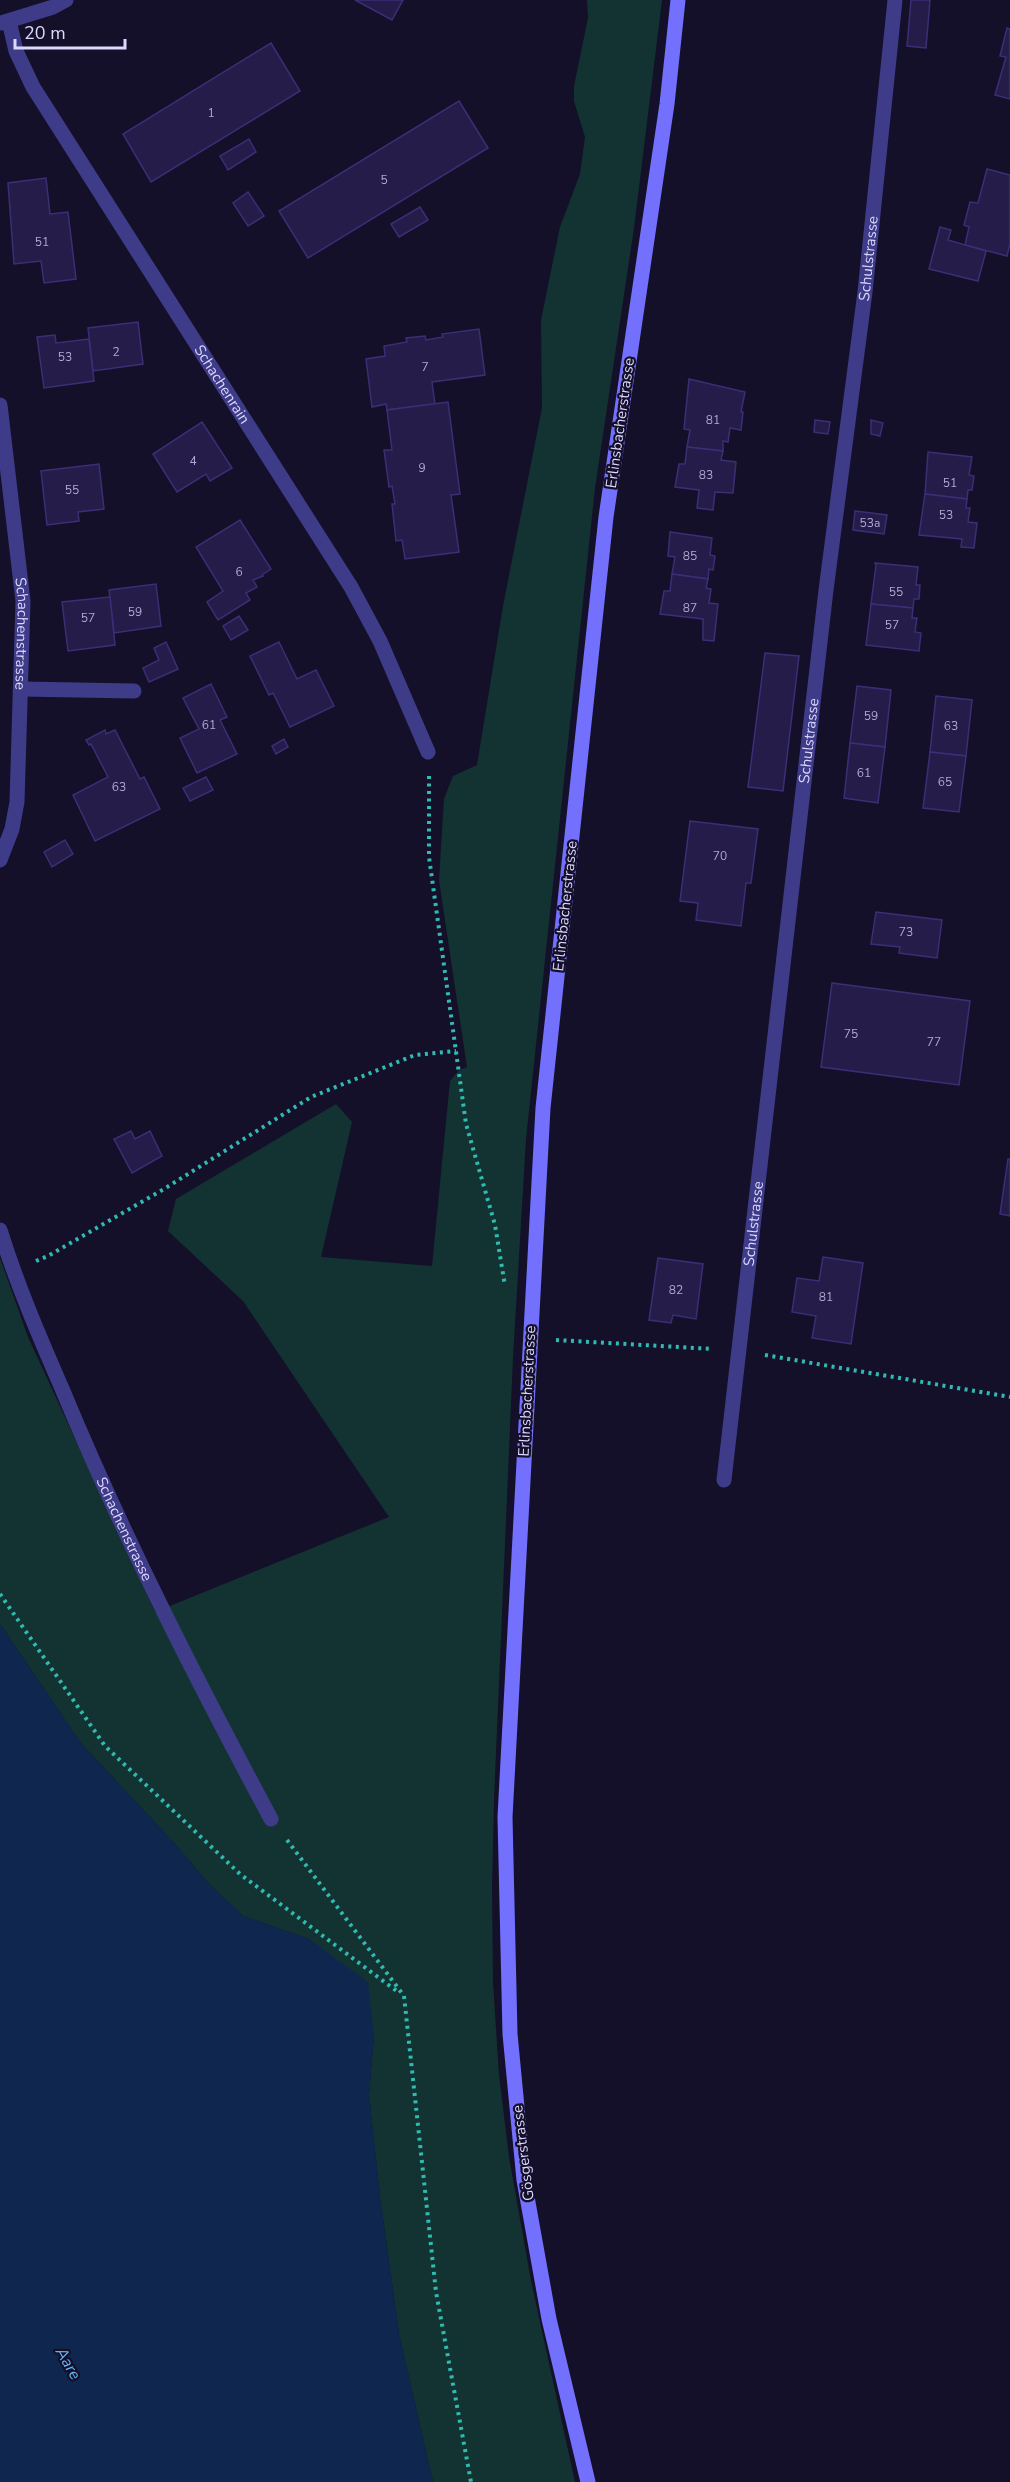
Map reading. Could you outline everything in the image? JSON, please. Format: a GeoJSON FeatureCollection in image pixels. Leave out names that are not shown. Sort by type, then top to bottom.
{"type":"FeatureCollection","features":[{"type":"Feature","properties":{"kind":"main road","name":"Erlinsbacherstrasse"},"geometry":{"type":"LineString","coordinates":[[505,1817],[543,1108],[606,517],[667,104],[678,0]]}},
{"type":"Feature","properties":{"kind":"main road","name":"Gösgerstrasse"},"geometry":{"type":"LineString","coordinates":[[505,1817],[510,2034],[524,2180],[549,2319],[588,2482]]}},
{"type":"Feature","properties":{"kind":"street"},"geometry":{"type":"LineString","coordinates":[[5,22],[53,7],[66,0]]}},
{"type":"Feature","properties":{"kind":"street","name":"Schulstrasse"},"geometry":{"type":"LineString","coordinates":[[724,1480],[826,590],[864,292],[895,0]]}},
{"type":"Feature","properties":{"kind":"street","name":"Schachenrain"},"geometry":{"type":"LineString","coordinates":[[5,22],[33,87],[351,587],[380,641],[428,752]]}},
{"type":"Feature","properties":{"kind":"street","name":"Schachenstrasse"},"geometry":{"type":"LineString","coordinates":[[0,405],[7,515],[23,601],[17,802],[12,829],[0,860]]}},
{"type":"Feature","properties":{"kind":"street"},"geometry":{"type":"LineString","coordinates":[[21,689],[134,691]]}},
{"type":"Feature","properties":{"kind":"street","name":"Schachenstrasse"},"geometry":{"type":"LineString","coordinates":[[0,1230],[12,1270],[84,1443],[186,1660],[271,1819]]}},
{"type":"Feature","properties":{"kind":"path"},"geometry":{"type":"LineString","coordinates":[[428,752],[429,857],[466,1124],[495,1225],[506,1293]]}},
{"type":"Feature","properties":{"kind":"path"},"geometry":{"type":"LineString","coordinates":[[12,1270],[58,1251],[164,1189],[311,1097],[415,1054],[456,1051]]}},
{"type":"Feature","properties":{"kind":"path"},"geometry":{"type":"LineString","coordinates":[[530,1339],[739,1350],[1010,1397]]}},
{"type":"Feature","properties":{"kind":"path"},"geometry":{"type":"LineString","coordinates":[[0,1594],[105,1746],[240,1874],[404,1996]]}},
{"type":"Feature","properties":{"kind":"path"},"geometry":{"type":"LineString","coordinates":[[271,1819],[404,1996],[436,2292],[471,2482]]}},
{"type":"Feature","properties":{"kind":"green space"},"geometry":{"type":"Polygon","coordinates":[[[587,0],[662,0],[634,228],[595,488],[526,1139],[513,1357],[492,1888],[493,1983],[499,2075],[509,2157],[531,2281],[575,2482],[433,2482],[399,2334],[380,2197],[369,2095],[374,2035],[309,1939],[243,1916],[208,1883],[176,1845],[80,1742],[0,1624],[0,1258],[28,1337],[155,1612],[389,1517],[243,1301],[168,1231],[176,1199],[336,1104],[352,1122],[321,1257],[432,1266],[450,1081],[459,1070],[467,1067],[439,880],[444,799],[453,776],[477,765],[503,606],[542,408],[541,320],[560,227],[580,174],[585,137],[574,101],[574,86],[588,18],[587,0]]]}},
{"type":"Feature","properties":{"kind":"water","name":"Aare"},"geometry":{"type":"Polygon","coordinates":[[[0,1624],[80,1742],[176,1845],[208,1883],[243,1916],[309,1939],[368,1982],[374,2035],[369,2095],[380,2197],[399,2334],[433,2482],[0,2482],[0,1624]]]}},
{"type":"Feature","properties":{"kind":"building"},"geometry":{"type":"Polygon","coordinates":[[[355,0],[403,0],[392,20],[355,0]]]}},
{"type":"Feature","properties":{"kind":"building"},"geometry":{"type":"Polygon","coordinates":[[[911,0],[930,0],[926,48],[907,46],[911,0]]]}},
{"type":"Feature","properties":{"kind":"building"},"geometry":{"type":"Polygon","coordinates":[[[1007,28],[1010,29],[1010,99],[995,95],[1006,57],[1000,56],[1007,28]]]}},
{"type":"Feature","properties":{"kind":"building"},"geometry":{"type":"Polygon","coordinates":[[[271,43],[300,91],[151,182],[123,134],[271,43]]]}},
{"type":"Feature","properties":{"kind":"building"},"geometry":{"type":"Polygon","coordinates":[[[459,101],[488,148],[308,258],[279,211],[459,101]]]}},
{"type":"Feature","properties":{"kind":"building"},"geometry":{"type":"Polygon","coordinates":[[[249,139],[256,152],[228,170],[220,156],[249,139]]]}},
{"type":"Feature","properties":{"kind":"building"},"geometry":{"type":"Polygon","coordinates":[[[987,169],[1010,175],[1010,244],[1007,256],[965,245],[969,227],[964,225],[970,202],[978,203],[987,169]]]}},
{"type":"Feature","properties":{"kind":"building"},"geometry":{"type":"Polygon","coordinates":[[[46,178],[50,214],[68,212],[76,279],[44,283],[41,261],[14,264],[8,183],[46,178]]]}},
{"type":"Feature","properties":{"kind":"building"},"geometry":{"type":"Polygon","coordinates":[[[248,192],[264,216],[248,226],[233,203],[248,192]]]}},
{"type":"Feature","properties":{"kind":"building"},"geometry":{"type":"Polygon","coordinates":[[[420,207],[428,220],[399,237],[391,224],[420,207]]]}},
{"type":"Feature","properties":{"kind":"building"},"geometry":{"type":"Polygon","coordinates":[[[940,227],[951,230],[948,240],[986,251],[978,281],[929,269],[940,227]]]}},
{"type":"Feature","properties":{"kind":"building"},"geometry":{"type":"Polygon","coordinates":[[[138,322],[143,364],[93,371],[88,328],[138,322]]]}},
{"type":"Feature","properties":{"kind":"building"},"geometry":{"type":"Polygon","coordinates":[[[479,329],[485,375],[432,382],[435,404],[387,410],[386,404],[372,407],[366,359],[385,356],[384,346],[407,342],[406,338],[425,336],[426,340],[443,337],[442,334],[479,329]]]}},
{"type":"Feature","properties":{"kind":"building"},"geometry":{"type":"Polygon","coordinates":[[[55,335],[56,343],[89,339],[94,381],[44,388],[37,337],[55,335]]]}},
{"type":"Feature","properties":{"kind":"building"},"geometry":{"type":"Polygon","coordinates":[[[689,379],[745,392],[741,412],[743,412],[741,430],[730,428],[728,442],[723,441],[723,451],[687,447],[690,430],[684,429],[689,379]]]}},
{"type":"Feature","properties":{"kind":"building"},"geometry":{"type":"Polygon","coordinates":[[[448,402],[460,494],[451,495],[459,552],[405,559],[402,540],[396,541],[392,504],[395,504],[392,486],[389,487],[384,450],[392,450],[387,410],[448,402]]]}},
{"type":"Feature","properties":{"kind":"building"},"geometry":{"type":"Polygon","coordinates":[[[815,420],[830,422],[828,434],[814,432],[815,420]]]}},
{"type":"Feature","properties":{"kind":"building"},"geometry":{"type":"Polygon","coordinates":[[[871,420],[883,423],[880,436],[871,434],[871,420]]]}},
{"type":"Feature","properties":{"kind":"building"},"geometry":{"type":"Polygon","coordinates":[[[202,422],[232,468],[210,481],[206,474],[177,492],[153,454],[202,422]]]}},
{"type":"Feature","properties":{"kind":"building"},"geometry":{"type":"Polygon","coordinates":[[[687,447],[723,451],[721,460],[736,462],[733,493],[715,492],[713,510],[697,508],[699,490],[675,487],[679,464],[685,464],[687,447]]]}},
{"type":"Feature","properties":{"kind":"building"},"geometry":{"type":"Polygon","coordinates":[[[928,452],[972,457],[969,475],[974,476],[972,490],[968,490],[967,499],[925,494],[928,452]]]}},
{"type":"Feature","properties":{"kind":"building"},"geometry":{"type":"Polygon","coordinates":[[[99,464],[104,509],[78,512],[79,521],[47,525],[41,471],[99,464]]]}},
{"type":"Feature","properties":{"kind":"building"},"geometry":{"type":"Polygon","coordinates":[[[925,494],[967,499],[966,508],[970,508],[968,522],[977,523],[974,548],[961,547],[962,539],[919,535],[925,494]]]}},
{"type":"Feature","properties":{"kind":"building"},"geometry":{"type":"Polygon","coordinates":[[[855,511],[887,515],[884,534],[853,530],[855,511]]]}},
{"type":"Feature","properties":{"kind":"building"},"geometry":{"type":"Polygon","coordinates":[[[240,520],[271,569],[263,576],[253,580],[257,587],[246,593],[250,600],[218,620],[207,602],[223,591],[196,547],[240,520]]]}},
{"type":"Feature","properties":{"kind":"building"},"geometry":{"type":"Polygon","coordinates":[[[670,532],[712,538],[710,555],[715,556],[713,570],[709,569],[708,579],[672,574],[675,557],[668,556],[670,532]]]}},
{"type":"Feature","properties":{"kind":"building"},"geometry":{"type":"Polygon","coordinates":[[[875,563],[918,567],[916,585],[920,585],[919,599],[914,599],[913,608],[871,604],[875,563]]]}},
{"type":"Feature","properties":{"kind":"building"},"geometry":{"type":"Polygon","coordinates":[[[672,574],[708,579],[706,588],[711,589],[709,603],[718,604],[714,641],[703,640],[703,619],[660,614],[664,591],[670,591],[672,574]]]}},
{"type":"Feature","properties":{"kind":"building"},"geometry":{"type":"Polygon","coordinates":[[[156,584],[161,626],[114,633],[109,590],[156,584]]]}},
{"type":"Feature","properties":{"kind":"building"},"geometry":{"type":"Polygon","coordinates":[[[110,597],[115,645],[68,651],[62,602],[110,597]]]}},
{"type":"Feature","properties":{"kind":"building"},"geometry":{"type":"Polygon","coordinates":[[[871,604],[913,608],[912,618],[917,618],[915,632],[921,633],[919,651],[866,645],[871,604]]]}},
{"type":"Feature","properties":{"kind":"building"},"geometry":{"type":"Polygon","coordinates":[[[239,616],[248,630],[231,640],[223,626],[239,616]]]}},
{"type":"Feature","properties":{"kind":"building"},"geometry":{"type":"Polygon","coordinates":[[[166,642],[178,669],[149,682],[143,668],[159,660],[154,648],[166,642]]]}},
{"type":"Feature","properties":{"kind":"building"},"geometry":{"type":"Polygon","coordinates":[[[279,642],[297,679],[316,670],[334,706],[290,727],[273,693],[269,695],[250,656],[279,642]]]}},
{"type":"Feature","properties":{"kind":"building"},"geometry":{"type":"Polygon","coordinates":[[[765,653],[799,656],[783,791],[748,787],[765,653]]]}},
{"type":"Feature","properties":{"kind":"building"},"geometry":{"type":"Polygon","coordinates":[[[211,684],[227,717],[220,720],[237,754],[197,773],[180,738],[199,729],[183,698],[211,684]]]}},
{"type":"Feature","properties":{"kind":"building"},"geometry":{"type":"Polygon","coordinates":[[[857,686],[891,690],[885,747],[850,743],[857,686]]]}},
{"type":"Feature","properties":{"kind":"building"},"geometry":{"type":"Polygon","coordinates":[[[936,696],[972,700],[966,756],[930,752],[936,696]]]}},
{"type":"Feature","properties":{"kind":"building"},"geometry":{"type":"Polygon","coordinates":[[[105,730],[106,734],[115,730],[140,779],[144,777],[160,809],[95,841],[73,795],[108,777],[91,744],[89,745],[86,740],[105,730]]]}},
{"type":"Feature","properties":{"kind":"building"},"geometry":{"type":"Polygon","coordinates":[[[284,739],[288,747],[276,754],[272,746],[284,739]]]}},
{"type":"Feature","properties":{"kind":"building"},"geometry":{"type":"Polygon","coordinates":[[[850,743],[885,747],[878,803],[844,798],[850,743]]]}},
{"type":"Feature","properties":{"kind":"building"},"geometry":{"type":"Polygon","coordinates":[[[930,752],[966,756],[959,812],[923,808],[930,752]]]}},
{"type":"Feature","properties":{"kind":"building"},"geometry":{"type":"Polygon","coordinates":[[[206,777],[213,790],[190,801],[183,788],[206,777]]]}},
{"type":"Feature","properties":{"kind":"building"},"geometry":{"type":"Polygon","coordinates":[[[690,821],[758,829],[751,883],[746,883],[741,926],[696,920],[698,903],[680,901],[690,821]]]}},
{"type":"Feature","properties":{"kind":"building"},"geometry":{"type":"Polygon","coordinates":[[[65,840],[73,854],[52,867],[44,852],[65,840]]]}},
{"type":"Feature","properties":{"kind":"building"},"geometry":{"type":"Polygon","coordinates":[[[876,912],[942,920],[937,958],[899,953],[900,947],[871,944],[876,912]]]}},
{"type":"Feature","properties":{"kind":"building"},"geometry":{"type":"Polygon","coordinates":[[[832,983],[970,1001],[959,1085],[821,1067],[832,983]]]}},
{"type":"Feature","properties":{"kind":"building"},"geometry":{"type":"Polygon","coordinates":[[[131,1131],[135,1139],[150,1131],[162,1156],[132,1173],[114,1139],[131,1131]]]}},
{"type":"Feature","properties":{"kind":"building"},"geometry":{"type":"Polygon","coordinates":[[[1008,1159],[1010,1159],[1010,1216],[1000,1214],[1008,1159]]]}},
{"type":"Feature","properties":{"kind":"building"},"geometry":{"type":"Polygon","coordinates":[[[823,1257],[863,1263],[851,1344],[812,1338],[816,1316],[792,1312],[797,1278],[819,1281],[823,1257]]]}},
{"type":"Feature","properties":{"kind":"building"},"geometry":{"type":"Polygon","coordinates":[[[658,1258],[703,1264],[696,1319],[673,1315],[671,1323],[649,1320],[658,1258]]]}}]}
